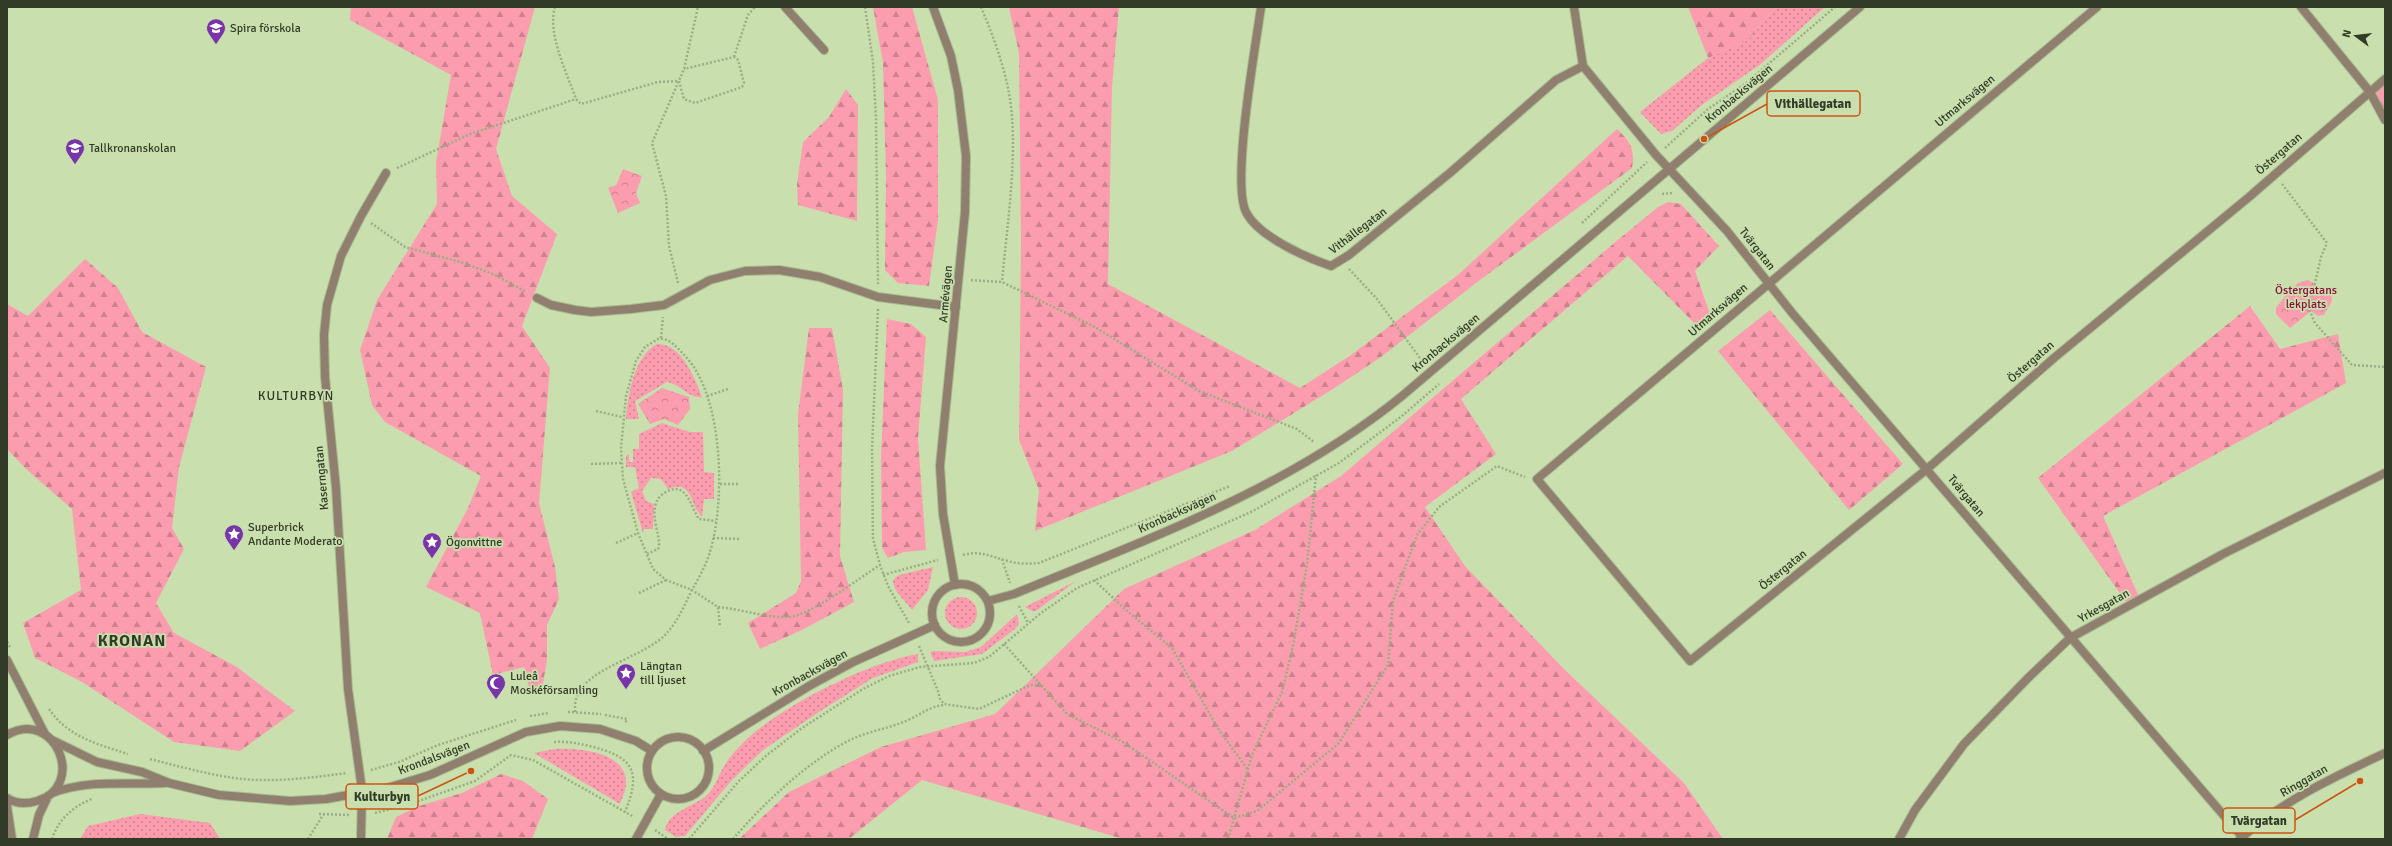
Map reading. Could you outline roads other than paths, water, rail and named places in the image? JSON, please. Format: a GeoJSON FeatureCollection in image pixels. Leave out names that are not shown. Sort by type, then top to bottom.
{"type":"FeatureCollection","features":[{"type":"Feature","properties":{"kind":"street"},"geometry":{"type":"LineString","coordinates":[[785,7],[824,50]]}},
{"type":"Feature","properties":{"kind":"street","name":"Armévägen"},"geometry":{"type":"LineString","coordinates":[[933,7],[951,56],[958,90],[966,156],[965,212],[940,466],[943,514],[955,585]]}},
{"type":"Feature","properties":{"kind":"street","name":"Vithällegatan"},"geometry":{"type":"LineString","coordinates":[[1261,7],[1242,148],[1242,190],[1246,214],[1264,233],[1319,262],[1331,266],[1451,172],[1556,80],[1583,66]]}},
{"type":"Feature","properties":{"kind":"street"},"geometry":{"type":"LineString","coordinates":[[1574,7],[1583,66],[1669,169]]}},
{"type":"Feature","properties":{"kind":"street","name":"Kronbacksvägen"},"geometry":{"type":"LineString","coordinates":[[988,601],[1014,594],[1206,513],[1308,462],[1347,438],[1408,391],[1860,7]]}},
{"type":"Feature","properties":{"kind":"street","name":"Utmarksvägen"},"geometry":{"type":"LineString","coordinates":[[1690,661],[1537,479],[1768,282],[2097,7]]}},
{"type":"Feature","properties":{"kind":"street"},"geometry":{"type":"LineString","coordinates":[[2301,7],[2370,92],[2385,120]]}},
{"type":"Feature","properties":{"kind":"street","name":"Östergatan"},"geometry":{"type":"LineString","coordinates":[[1690,661],[1927,469],[2054,358],[2274,175],[2385,79]]}},
{"type":"Feature","properties":{"kind":"street","name":"Tvärgatan"},"geometry":{"type":"LineString","coordinates":[[1669,169],[1728,231],[1768,282],[2242,838]]}},
{"type":"Feature","properties":{"kind":"street","name":"Kaserngatan"},"geometry":{"type":"LineString","coordinates":[[361,839],[362,794],[348,689],[336,488],[325,377],[324,335],[326,305],[333,277],[361,216],[386,173]]}},
{"type":"Feature","properties":{"kind":"street"},"geometry":{"type":"LineString","coordinates":[[537,298],[552,305],[591,312],[664,305],[681,293],[710,280],[745,271],[779,270],[820,277],[878,297],[956,307]]}},
{"type":"Feature","properties":{"kind":"street","name":"Yrkesgatan"},"geometry":{"type":"LineString","coordinates":[[1899,839],[1915,810],[1964,744],[2023,683],[2070,638],[2223,554],[2385,474]]}},
{"type":"Feature","properties":{"kind":"street"},"geometry":{"type":"LineString","coordinates":[[963,584],[978,589],[988,601],[990,610],[986,628],[973,640],[955,642],[940,633],[935,625],[933,608],[935,600],[940,593],[955,585],[963,584]]}},
{"type":"Feature","properties":{"kind":"street","name":"Kronbacksvägen"},"geometry":{"type":"LineString","coordinates":[[703,751],[809,686],[853,662],[935,625]]}},
{"type":"Feature","properties":{"kind":"street"},"geometry":{"type":"LineString","coordinates":[[7,660],[47,737],[60,752],[63,768],[59,782],[50,794],[39,815],[33,839]]}},
{"type":"Feature","properties":{"kind":"street","name":"Krondalsvägen"},"geometry":{"type":"LineString","coordinates":[[7,735],[27,729],[47,737],[97,762],[142,772],[169,783],[219,795],[254,799],[326,799],[362,794],[430,775],[509,739],[538,730],[581,726],[622,735],[652,751]]}},
{"type":"Feature","properties":{"kind":"street"},"geometry":{"type":"LineString","coordinates":[[676,738],[692,741],[703,751],[709,765],[709,772],[701,788],[689,797],[674,799],[661,794],[651,782],[648,775],[647,766],[652,751],[658,744],[676,738]]}},
{"type":"Feature","properties":{"kind":"street","name":"Ringgatan"},"geometry":{"type":"LineString","coordinates":[[2242,838],[2262,821],[2303,794],[2385,753]]}},
{"type":"Feature","properties":{"kind":"street","name":"Krondalsvägen"},"geometry":{"type":"LineString","coordinates":[[7,798],[18,802],[29,803],[72,786],[94,783],[169,783]]}},
{"type":"Feature","properties":{"kind":"street"},"geometry":{"type":"LineString","coordinates":[[636,839],[661,794]]}},
{"type":"Feature","properties":{"kind":"street"},"geometry":{"type":"LineString","coordinates":[[7,806],[12,839]]}},
{"type":"Feature","properties":{"kind":"place","name":"Spira förskola"},"geometry":{"type":"Point","coordinates":[216,45]}},
{"type":"Feature","properties":{"kind":"place","name":"Vithällegatan"},"geometry":{"type":"Point","coordinates":[1704,139]}},
{"type":"Feature","properties":{"kind":"place","name":"Tallkronanskolan"},"geometry":{"type":"Point","coordinates":[75,165]}},
{"type":"Feature","properties":{"kind":"place","name":"Superbrick Andante Moderato"},"geometry":{"type":"Point","coordinates":[234,551]}},
{"type":"Feature","properties":{"kind":"place","name":"Ögonvittne"},"geometry":{"type":"Point","coordinates":[432,559]}},
{"type":"Feature","properties":{"kind":"place","name":"Längtan till ljuset"},"geometry":{"type":"Point","coordinates":[626,690]}},
{"type":"Feature","properties":{"kind":"place","name":"Luleå Moskéförsamling"},"geometry":{"type":"Point","coordinates":[496,700]}},
{"type":"Feature","properties":{"kind":"place","name":"Kulturbyn"},"geometry":{"type":"Point","coordinates":[471,771]}},
{"type":"Feature","properties":{"kind":"place","name":"Tvärgatan"},"geometry":{"type":"Point","coordinates":[2360,781]}},
{"type":"Feature","properties":{"kind":"district","name":"KULTURBYN"},"geometry":{"type":"Point","coordinates":[296,396]}},
{"type":"Feature","properties":{"kind":"district","name":"KRONAN"},"geometry":{"type":"Point","coordinates":[132,641]}},
{"type":"Feature","properties":{"kind":"park label","name":"Östergatans lekplats"},"geometry":{"type":"Point","coordinates":[2306,297]}}]}
